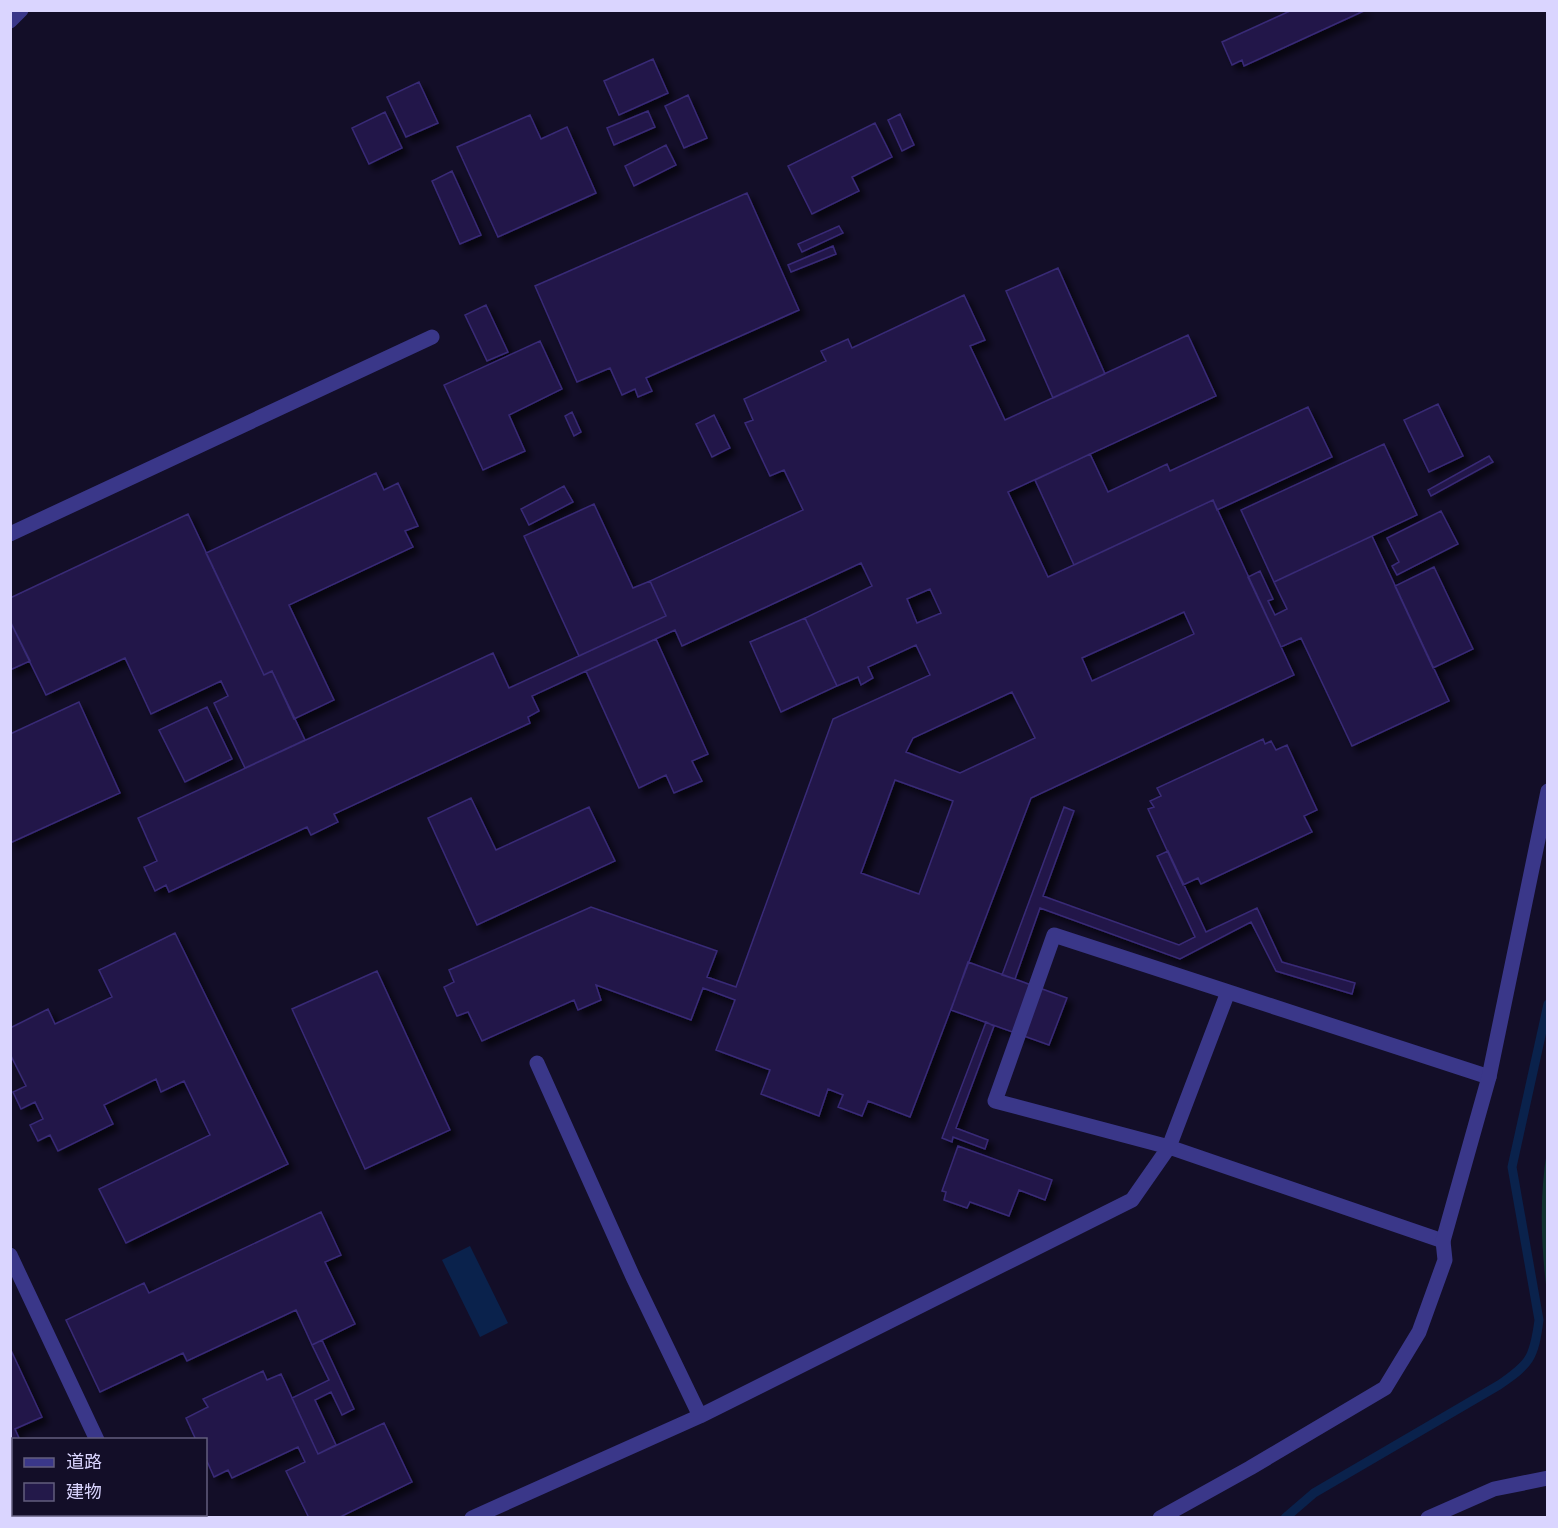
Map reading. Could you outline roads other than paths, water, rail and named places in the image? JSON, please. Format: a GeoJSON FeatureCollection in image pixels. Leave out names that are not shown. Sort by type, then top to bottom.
{"type":"FeatureCollection","features":[{"type":"Feature","properties":{"kind":"street"},"geometry":{"type":"LineString","coordinates":[[10,21],[21,10]]}},
{"type":"Feature","properties":{"kind":"street"},"geometry":{"type":"LineString","coordinates":[[10,534],[432,337]]}},
{"type":"Feature","properties":{"kind":"street"},"geometry":{"type":"LineString","coordinates":[[1160,1518],[1385,1388],[1419,1332],[1445,1260],[1443,1241],[1489,1077],[1548,791]]}},
{"type":"Feature","properties":{"kind":"street"},"geometry":{"type":"LineString","coordinates":[[1443,1241],[1169,1147],[995,1101],[1054,935],[1489,1077]]}},
{"type":"Feature","properties":{"kind":"street"},"geometry":{"type":"LineString","coordinates":[[472,1518],[700,1416],[1132,1200],[1169,1147],[1228,992]]}},
{"type":"Feature","properties":{"kind":"street"},"geometry":{"type":"LineString","coordinates":[[537,1063],[633,1277],[700,1416]]}},
{"type":"Feature","properties":{"kind":"street"},"geometry":{"type":"LineString","coordinates":[[10,1255],[96,1438]]}},
{"type":"Feature","properties":{"kind":"street"},"geometry":{"type":"LineString","coordinates":[[1428,1518],[1494,1489],[1548,1478]]}},
{"type":"Feature","properties":{"kind":"water"},"geometry":{"type":"Polygon","coordinates":[[[470,1246],[508,1323],[480,1337],[442,1260],[470,1246]]]}},
{"type":"Feature","properties":{"kind":"waterway"},"geometry":{"type":"LineString","coordinates":[[1285,1518],[1314,1493],[1499,1385],[1518,1371],[1529,1359],[1535,1343],[1539,1320],[1512,1167],[1548,1004]]}}]}
